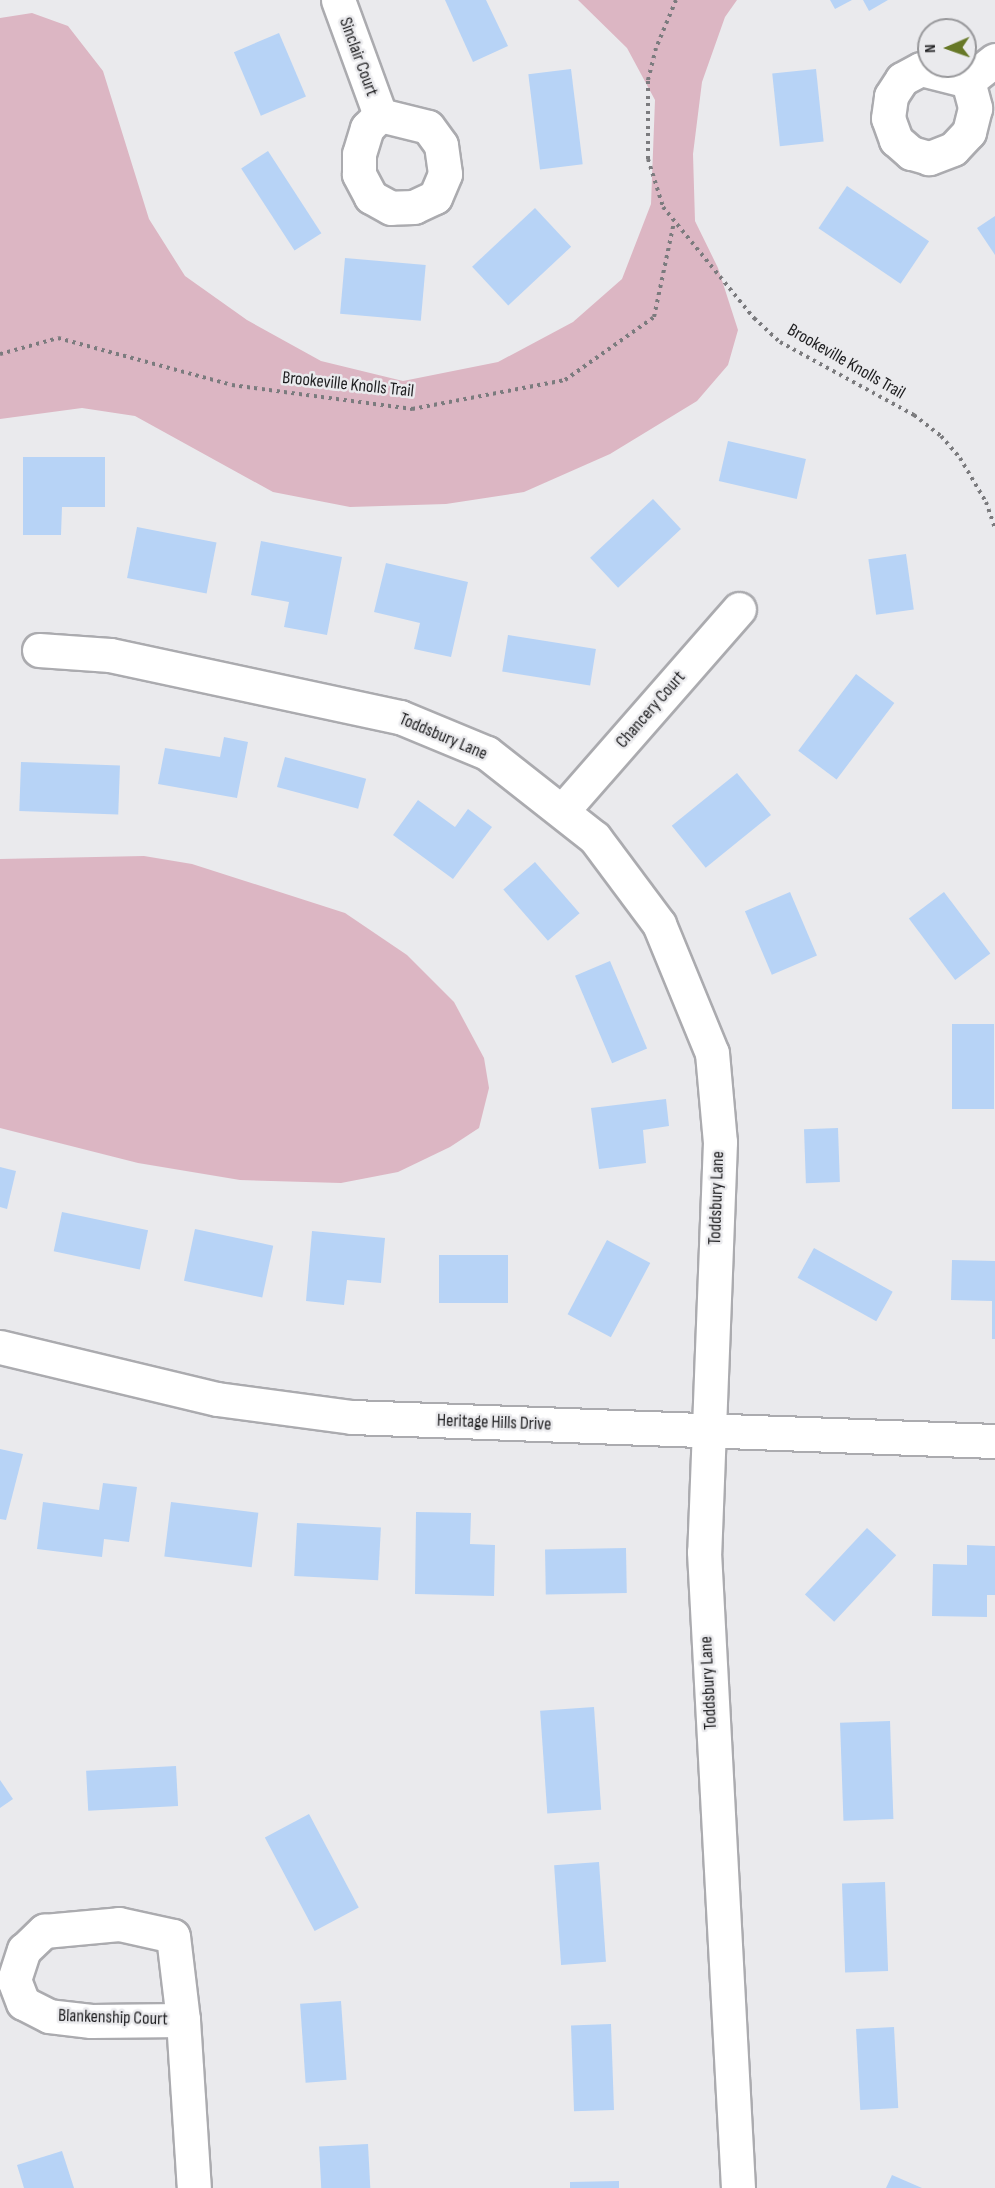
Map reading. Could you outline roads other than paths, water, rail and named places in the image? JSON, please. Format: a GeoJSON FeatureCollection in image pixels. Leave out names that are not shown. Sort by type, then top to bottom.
{"type":"FeatureCollection","features":[{"type":"Feature","properties":{"kind":"street","name":"Sinclair Court"},"geometry":{"type":"LineString","coordinates":[[338,0],[380,115]]}},
{"type":"Feature","properties":{"kind":"street"},"geometry":{"type":"LineString","coordinates":[[968,81],[995,60]]}},
{"type":"Feature","properties":{"kind":"street","name":"Chancery Court"},"geometry":{"type":"LineString","coordinates":[[563,810],[739,609]]}},
{"type":"Feature","properties":{"kind":"street","name":"Toddsbury Lane"},"geometry":{"type":"LineString","coordinates":[[39,650],[110,655],[400,717],[487,753],[563,810],[595,838],[659,924],[712,1053],[720,1142],[704,1552],[709,1695],[738,2188]]}},
{"type":"Feature","properties":{"kind":"street","name":"Heritage Hills Drive"},"geometry":{"type":"LineString","coordinates":[[0,1347],[217,1399],[352,1417],[995,1441]]}},
{"type":"Feature","properties":{"kind":"street","name":"Blankenship Court"},"geometry":{"type":"LineString","coordinates":[[183,2020],[91,2021],[49,2016],[23,2003],[14,1980],[24,1950],[44,1931],[119,1924],[154,1929],[173,1936],[183,2020],[194,2188]]}}]}
